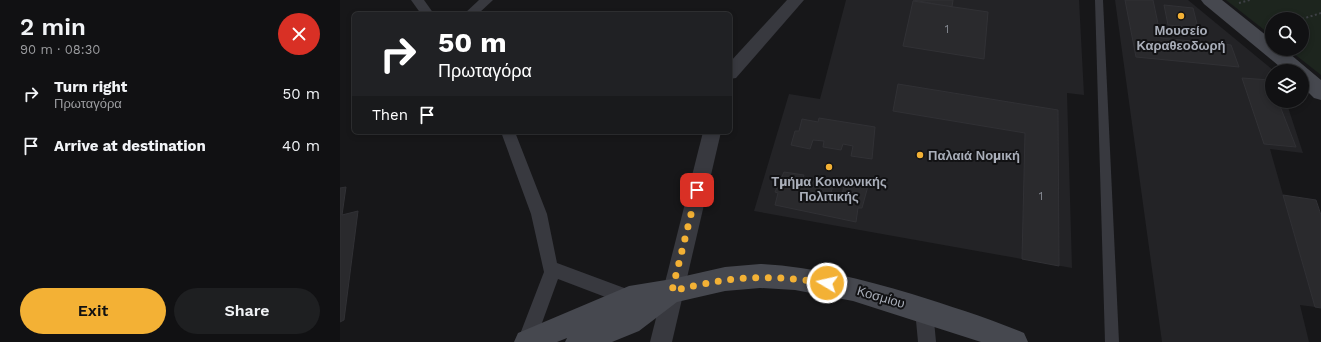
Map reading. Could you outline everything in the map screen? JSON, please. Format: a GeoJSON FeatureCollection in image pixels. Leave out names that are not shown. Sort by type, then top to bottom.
{"type":"FeatureCollection","features":[{"type":"Feature","properties":{"kind":"main road"},"geometry":{"type":"LineString","coordinates":[[1210,0],[1289,64]]}},
{"type":"Feature","properties":{"kind":"main road"},"geometry":{"type":"LineString","coordinates":[[1309,81],[1321,92]]}},
{"type":"Feature","properties":{"kind":"main road","name":"Κοσμίου"},"geometry":{"type":"LineString","coordinates":[[526,342],[629,298],[672,291],[725,279],[781,277],[846,288],[924,310],[1015,342]]}},
{"type":"Feature","properties":{"kind":"main road","name":"Κοσμίου"},"geometry":{"type":"LineString","coordinates":[[578,342],[630,322],[672,291]]}},
{"type":"Feature","properties":{"kind":"street"},"geometry":{"type":"LineString","coordinates":[[416,0],[426,12]]}},
{"type":"Feature","properties":{"kind":"street"},"geometry":{"type":"LineString","coordinates":[[472,12],[487,0]]}},
{"type":"Feature","properties":{"kind":"street"},"geometry":{"type":"LineString","coordinates":[[732,71],[796,0]]}},
{"type":"Feature","properties":{"kind":"street"},"geometry":{"type":"LineString","coordinates":[[1099,0],[1112,342]]}},
{"type":"Feature","properties":{"kind":"street"},"geometry":{"type":"LineString","coordinates":[[509,134],[539,214],[550,268],[629,298]]}},
{"type":"Feature","properties":{"kind":"street"},"geometry":{"type":"LineString","coordinates":[[662,342],[672,291],[711,134]]}},
{"type":"Feature","properties":{"kind":"street"},"geometry":{"type":"LineString","coordinates":[[526,342],[553,269]]}},
{"type":"Feature","properties":{"kind":"street"},"geometry":{"type":"LineString","coordinates":[[924,310],[927,342]]}},
{"type":"Feature","properties":{"kind":"path"},"geometry":{"type":"LineString","coordinates":[[1309,17],[1321,13]]}},
{"type":"Feature","properties":{"kind":"shaded area","name":"Παλαιά Νομική"},"geometry":{"type":"Polygon","coordinates":[[[846,0],[1079,0],[1084,95],[1067,93],[1072,268],[754,211],[789,94],[820,99],[846,0]]]}},
{"type":"Feature","properties":{"kind":"shaded area"},"geometry":{"type":"Polygon","coordinates":[[[1115,0],[1188,0],[1266,64],[1265,108],[1288,108],[1303,153],[1270,149],[1315,307],[1300,305],[1309,342],[1162,342],[1115,0]]]}},
{"type":"Feature","properties":{"kind":"shaded area"},"geometry":{"type":"Polygon","coordinates":[[[1226,0],[1321,0],[1321,75],[1309,64],[1297,56],[1309,56],[1309,12],[1265,12],[1265,31],[1226,0]]]}},
{"type":"Feature","properties":{"kind":"building"},"geometry":{"type":"Polygon","coordinates":[[[913,0],[953,0],[952,7],[913,0]]]}},
{"type":"Feature","properties":{"kind":"building"},"geometry":{"type":"Polygon","coordinates":[[[1125,0],[1153,0],[1161,38],[1231,45],[1239,67],[1136,57],[1125,0]]]}},
{"type":"Feature","properties":{"kind":"building"},"geometry":{"type":"Polygon","coordinates":[[[913,1],[988,12],[984,59],[903,46],[913,1]]]}},
{"type":"Feature","properties":{"kind":"building","name":"Μουσείο Καραθεοδωρή"},"geometry":{"type":"Polygon","coordinates":[[[1164,5],[1193,8],[1198,28],[1168,25],[1164,5]]]}},
{"type":"Feature","properties":{"kind":"building"},"geometry":{"type":"Polygon","coordinates":[[[1242,78],[1265,80],[1265,108],[1281,108],[1296,147],[1264,144],[1242,78]]]}},
{"type":"Feature","properties":{"kind":"building"},"geometry":{"type":"Polygon","coordinates":[[[898,84],[1058,110],[1059,266],[1022,259],[1025,133],[893,111],[898,84]]]}},
{"type":"Feature","properties":{"kind":"building"},"geometry":{"type":"Polygon","coordinates":[[[819,118],[875,127],[872,159],[851,156],[853,146],[843,144],[841,150],[823,147],[824,141],[813,140],[810,149],[791,145],[795,131],[799,131],[802,119],[818,122],[819,118]]]}},
{"type":"Feature","properties":{"kind":"building"},"geometry":{"type":"Polygon","coordinates":[[[784,172],[804,175],[800,186],[811,188],[814,180],[834,184],[831,192],[842,194],[845,182],[868,186],[862,208],[858,208],[856,222],[775,205],[778,193],[775,192],[784,172]]]}},
{"type":"Feature","properties":{"kind":"building"},"geometry":{"type":"Polygon","coordinates":[[[346,187],[342,215],[358,211],[344,320],[340,322],[340,188],[346,187]]]}},
{"type":"Feature","properties":{"kind":"building"},"geometry":{"type":"Polygon","coordinates":[[[1283,195],[1316,200],[1321,215],[1321,308],[1315,307],[1283,195]]]}},
{"type":"Feature","properties":{"kind":"place","name":"Μουσείο Καραθεοδωρή"},"geometry":{"type":"Point","coordinates":[1181,16]}},
{"type":"Feature","properties":{"kind":"place","name":"Παλαιά Νομική"},"geometry":{"type":"Point","coordinates":[920,155]}},
{"type":"Feature","properties":{"kind":"place","name":"Τμήμα Κοινωνικής Πολιτικής"},"geometry":{"type":"Point","coordinates":[829,167]}},
{"type":"Feature","properties":{"kind":"route"},"geometry":{"type":"LineString","coordinates":[[697,190],[672,291],[725,279],[760,276],[795,278],[827,283]]}}]}
